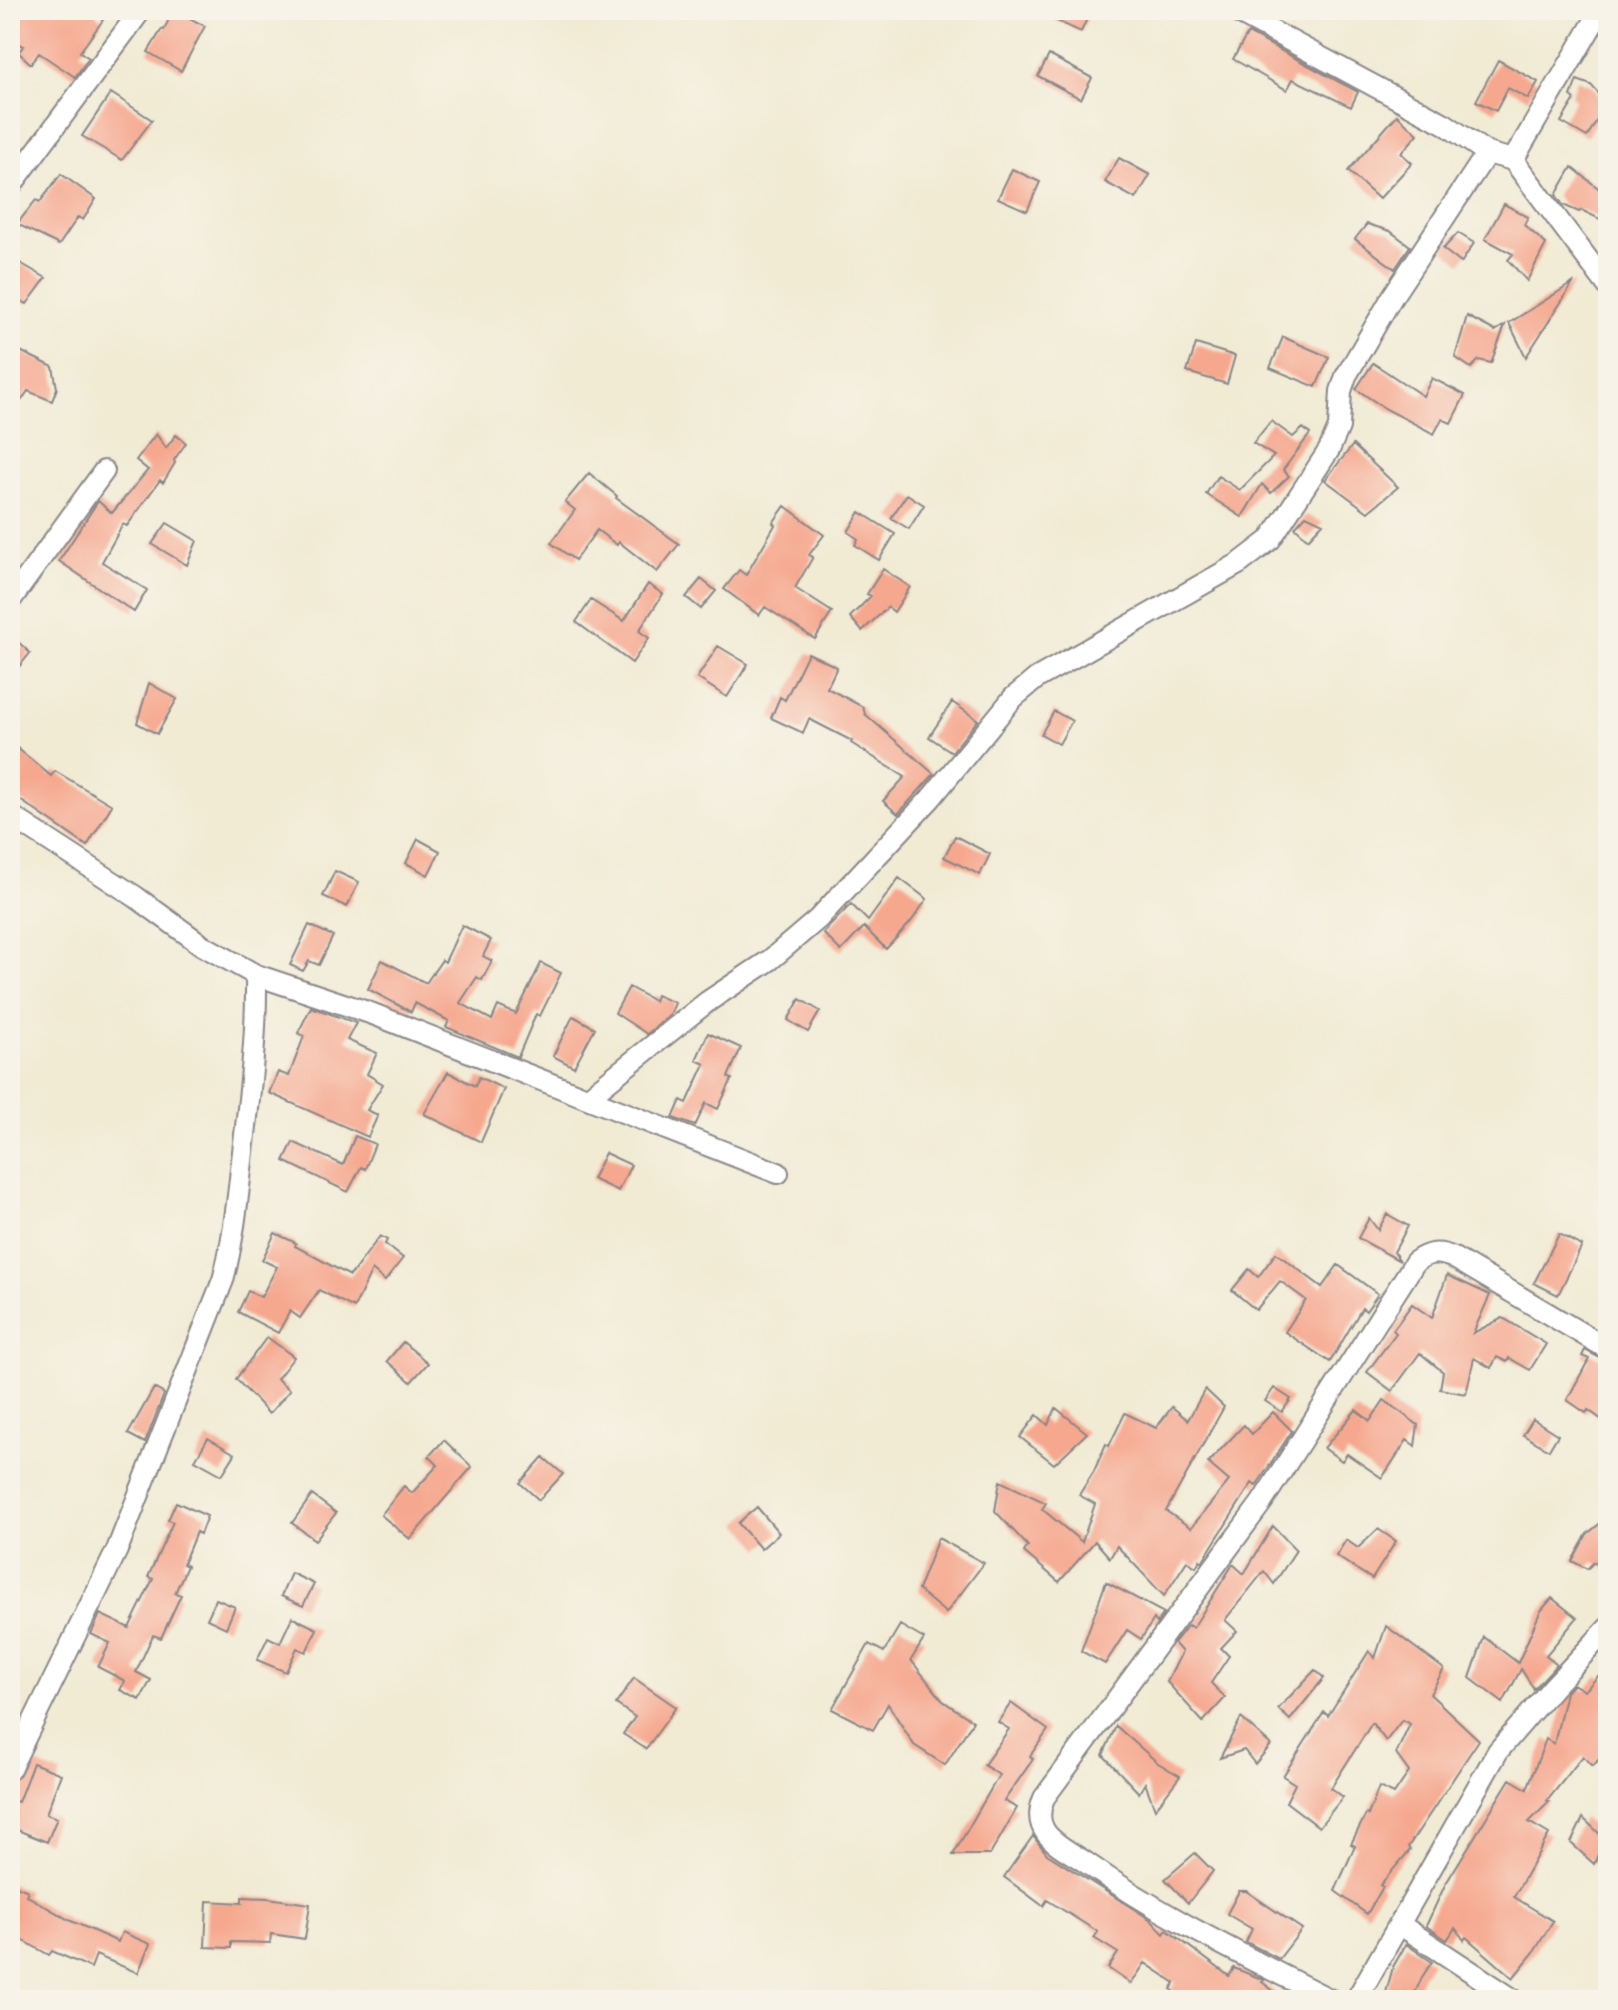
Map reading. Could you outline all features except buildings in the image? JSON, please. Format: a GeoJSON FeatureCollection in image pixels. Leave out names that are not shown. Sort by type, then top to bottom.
{"type":"FeatureCollection","features":[{"type":"Feature","properties":{"kind":"street"},"geometry":{"type":"LineString","coordinates":[[10,187],[140,10]]}},
{"type":"Feature","properties":{"kind":"street"},"geometry":{"type":"LineString","coordinates":[[1233,10],[1445,124],[1487,153],[1513,160],[1608,286]]}},
{"type":"Feature","properties":{"kind":"street"},"geometry":{"type":"LineString","coordinates":[[1513,160],[1601,10]]}},
{"type":"Feature","properties":{"kind":"street"},"geometry":{"type":"LineString","coordinates":[[587,1098],[707,1002],[770,960],[818,919],[931,798],[989,725],[1037,678],[1240,563],[1270,540],[1329,450],[1339,427],[1341,391],[1346,376],[1394,294],[1487,153]]}},
{"type":"Feature","properties":{"kind":"street"},"geometry":{"type":"LineString","coordinates":[[10,601],[104,471]]}},
{"type":"Feature","properties":{"kind":"street"},"geometry":{"type":"LineString","coordinates":[[10,815],[136,897],[202,945],[256,975],[373,1014],[778,1173]]}},
{"type":"Feature","properties":{"kind":"street"},"geometry":{"type":"LineString","coordinates":[[10,1769],[117,1550],[223,1280],[248,1105],[257,1010],[256,975]]}},
{"type":"Feature","properties":{"kind":"street"},"geometry":{"type":"LineString","coordinates":[[1331,2000],[1182,1924],[1112,1881],[1048,1836],[1040,1820],[1044,1798],[1262,1502],[1415,1262],[1435,1253],[1454,1258],[1608,1349]]}},
{"type":"Feature","properties":{"kind":"street"},"geometry":{"type":"LineString","coordinates":[[1356,2000],[1498,1751],[1608,1628]]}},
{"type":"Feature","properties":{"kind":"street"},"geometry":{"type":"LineString","coordinates":[[1399,1924],[1514,2000]]}}]}
